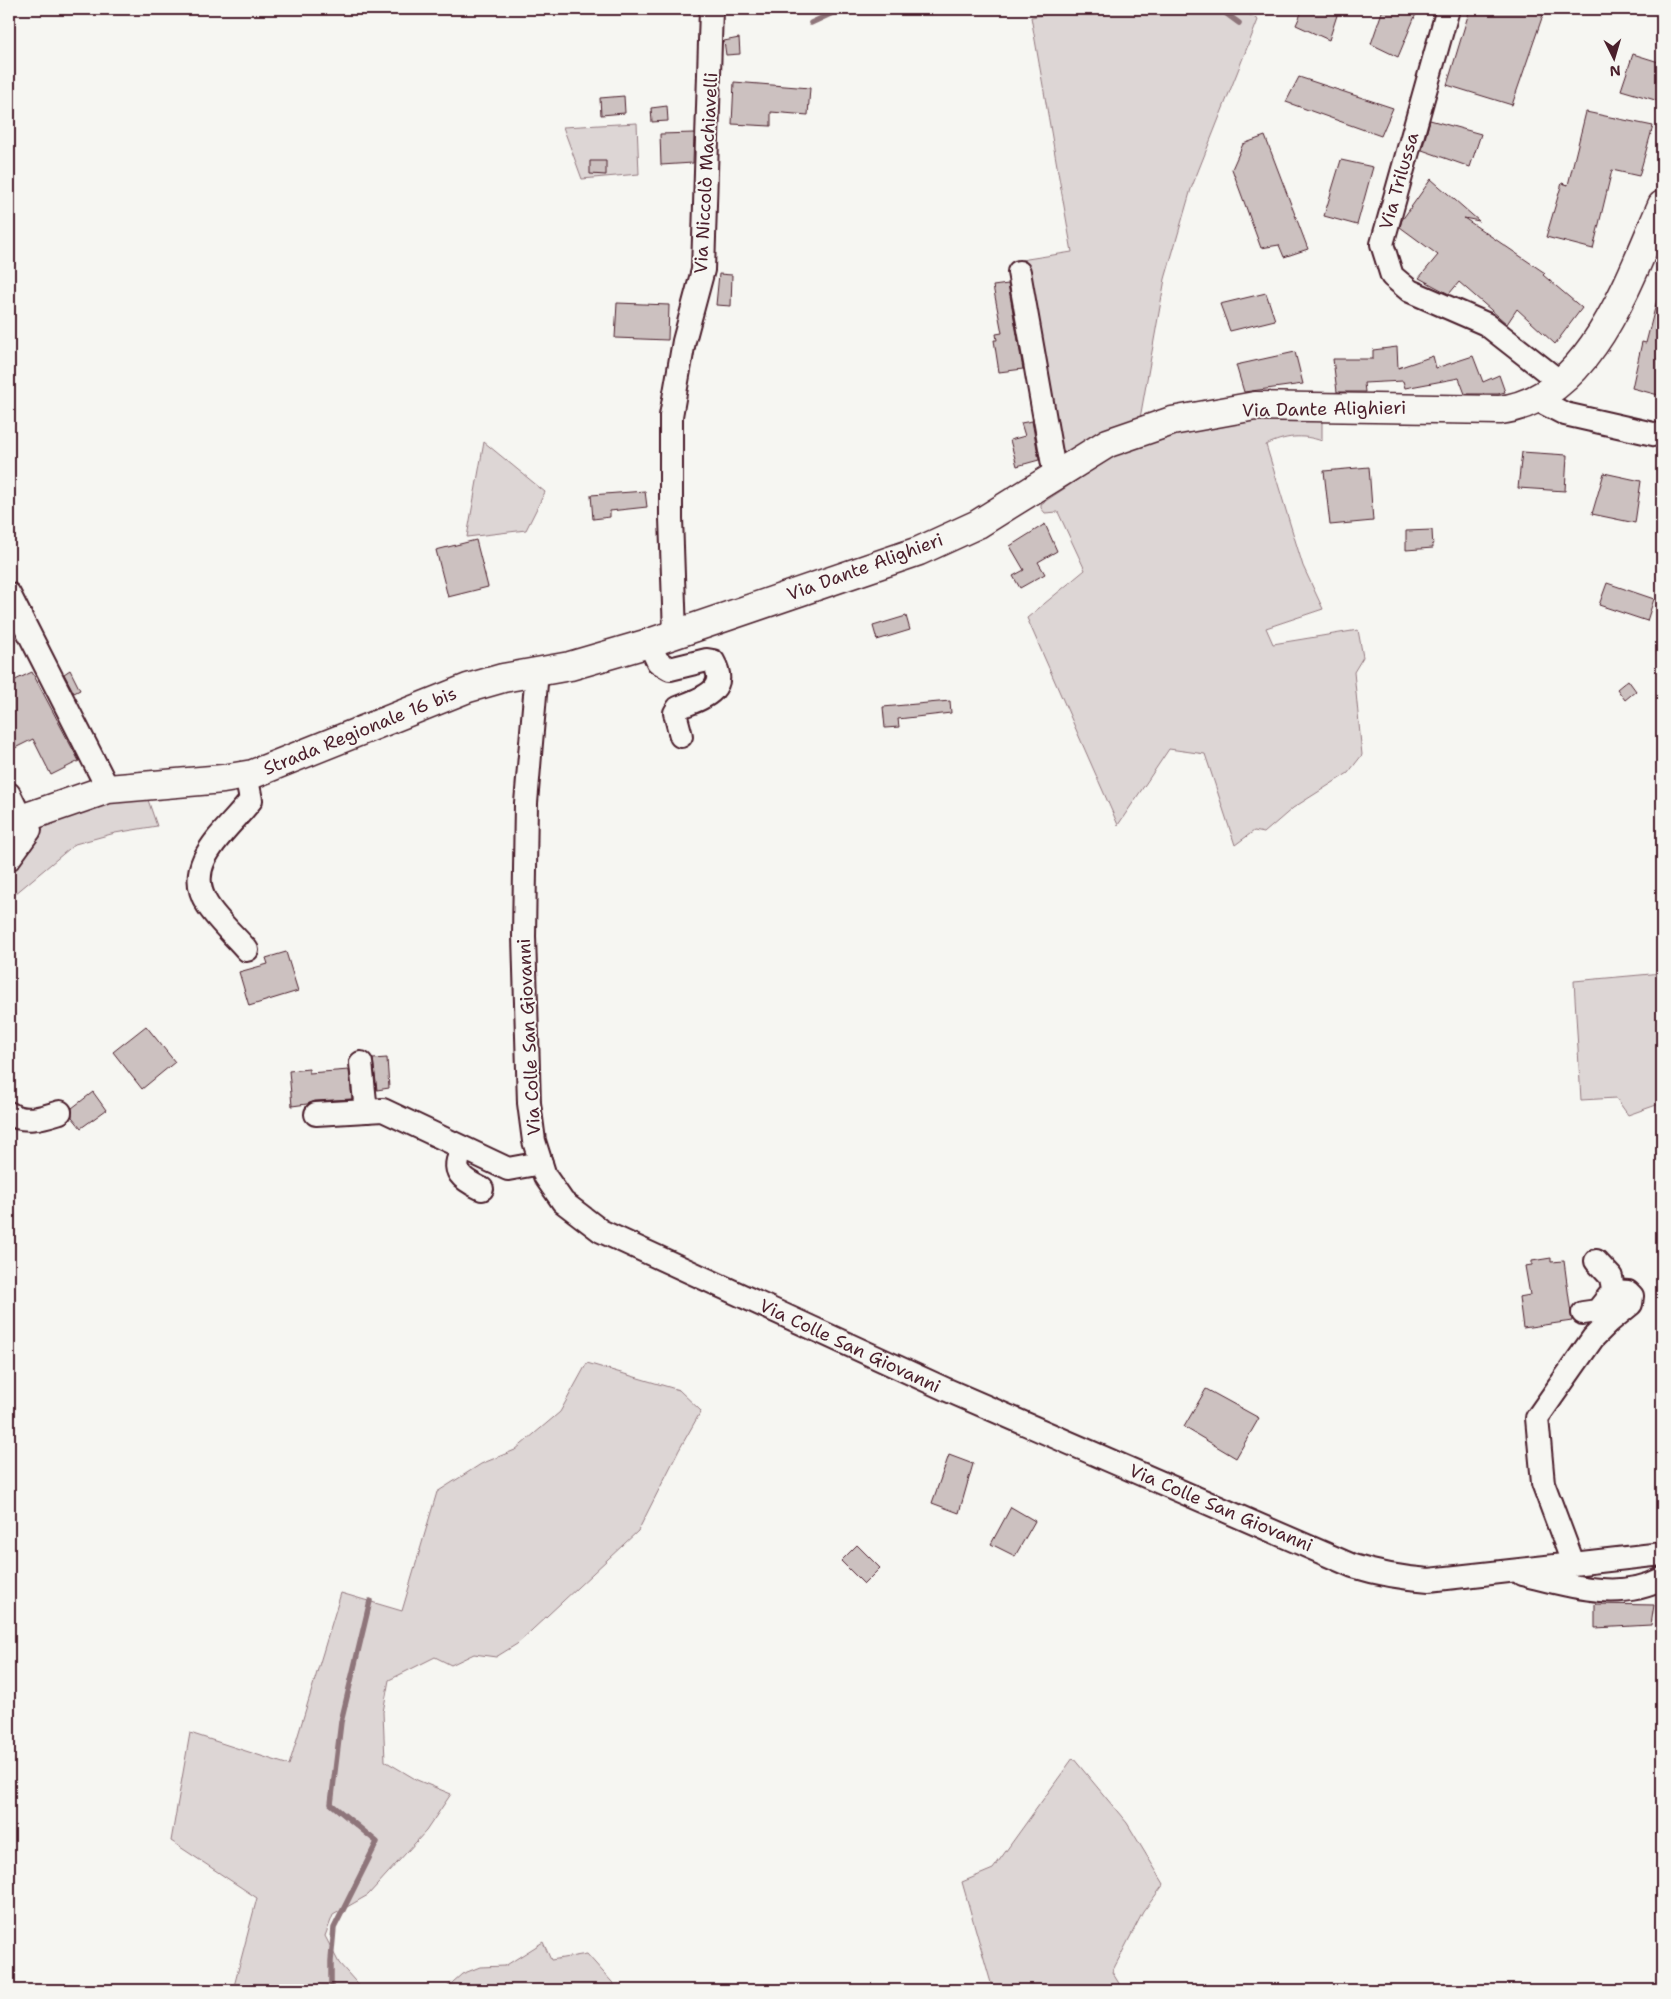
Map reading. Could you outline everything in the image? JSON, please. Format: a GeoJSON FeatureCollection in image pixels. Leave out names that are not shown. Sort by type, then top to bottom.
{"type":"FeatureCollection","features":[{"type":"Feature","properties":{"kind":"main road","name":"Via Dante Alighieri"},"geometry":{"type":"LineString","coordinates":[[708,622],[919,551],[978,524],[1108,443],[1172,421],[1255,406],[1500,410],[1519,407],[1536,399],[1560,382],[1591,348],[1612,317],[1662,205]]}},
{"type":"Feature","properties":{"kind":"main road","name":"Strada Regionale 16 bis"},"geometry":{"type":"LineString","coordinates":[[15,822],[108,789],[246,775],[468,688],[502,678],[570,666],[649,643],[708,622]]}},
{"type":"Feature","properties":{"kind":"street","name":"Via Niccolò Machiavelli"},"geometry":{"type":"LineString","coordinates":[[675,634],[671,518],[671,416],[684,340],[703,270],[712,55],[711,9]]}},
{"type":"Feature","properties":{"kind":"street","name":"Via Trilussa"},"geometry":{"type":"LineString","coordinates":[[1448,9],[1382,244],[1392,276],[1410,291],[1486,324],[1560,382]]}},
{"type":"Feature","properties":{"kind":"street"},"geometry":{"type":"LineString","coordinates":[[1020,272],[1055,476]]}},
{"type":"Feature","properties":{"kind":"street"},"geometry":{"type":"LineString","coordinates":[[1536,399],[1565,414],[1662,436]]}},
{"type":"Feature","properties":{"kind":"street"},"geometry":{"type":"LineString","coordinates":[[9,594],[108,789]]}},
{"type":"Feature","properties":{"kind":"street"},"geometry":{"type":"LineString","coordinates":[[649,643],[658,662],[670,669],[708,660],[713,660],[718,669],[720,678],[718,686],[713,691],[678,708],[675,713],[681,736]]}},
{"type":"Feature","properties":{"kind":"street","name":"Via Colle San Giovanni"},"geometry":{"type":"LineString","coordinates":[[537,671],[526,802],[524,936],[529,1103],[534,1141],[545,1176],[563,1202],[601,1232],[945,1389],[1353,1566],[1392,1577],[1429,1580],[1662,1554]]}},
{"type":"Feature","properties":{"kind":"street"},"geometry":{"type":"LineString","coordinates":[[246,775],[251,800],[206,853],[200,865],[199,880],[201,892],[208,905],[247,950]]}},
{"type":"Feature","properties":{"kind":"street"},"geometry":{"type":"LineString","coordinates":[[9,794],[15,822],[30,830],[9,859]]}},
{"type":"Feature","properties":{"kind":"street"},"geometry":{"type":"LineString","coordinates":[[361,1063],[366,1111]]}},
{"type":"Feature","properties":{"kind":"street"},"geometry":{"type":"LineString","coordinates":[[316,1114],[383,1110],[508,1169],[541,1163]]}},
{"type":"Feature","properties":{"kind":"street"},"geometry":{"type":"LineString","coordinates":[[9,1113],[25,1119],[42,1118],[60,1112]]}},
{"type":"Feature","properties":{"kind":"street"},"geometry":{"type":"LineString","coordinates":[[464,1149],[457,1163],[458,1172],[466,1182],[482,1189]]}},
{"type":"Feature","properties":{"kind":"street"},"geometry":{"type":"LineString","coordinates":[[1584,1313],[1597,1311],[1613,1292],[1611,1276],[1596,1261]]}},
{"type":"Feature","properties":{"kind":"street"},"geometry":{"type":"LineString","coordinates":[[1573,1563],[1542,1483],[1538,1418],[1594,1338],[1631,1304],[1633,1300],[1628,1292],[1613,1292]]}},
{"type":"Feature","properties":{"kind":"street"},"geometry":{"type":"LineString","coordinates":[[1506,1570],[1582,1589],[1634,1588],[1662,1579]]}},
{"type":"Feature","properties":{"kind":"shaded area"},"geometry":{"type":"Polygon","coordinates":[[[1055,9],[1240,9],[1258,20],[1191,189],[1165,279],[1139,424],[1064,465],[1021,260],[1072,252],[1031,17],[1056,13],[1055,9]]]}},
{"type":"Feature","properties":{"kind":"shaded area"},"geometry":{"type":"Polygon","coordinates":[[[637,123],[639,174],[582,179],[563,127],[637,123]]]}},
{"type":"Feature","properties":{"kind":"shaded area"},"geometry":{"type":"Polygon","coordinates":[[[1269,416],[1322,420],[1322,441],[1307,437],[1294,437],[1266,445],[1303,566],[1323,609],[1266,628],[1273,644],[1358,630],[1363,657],[1354,672],[1362,755],[1348,773],[1293,808],[1264,833],[1254,831],[1235,845],[1205,754],[1169,749],[1118,825],[1027,618],[1085,570],[1058,512],[1045,513],[1041,508],[1041,504],[1112,457],[1142,442],[1221,423],[1269,416]]]}},
{"type":"Feature","properties":{"kind":"shaded area"},"geometry":{"type":"Polygon","coordinates":[[[484,442],[545,492],[526,530],[467,537],[484,442]]]}},
{"type":"Feature","properties":{"kind":"shaded area"},"geometry":{"type":"Polygon","coordinates":[[[147,797],[157,826],[115,833],[75,844],[9,899],[9,821],[24,809],[147,797]]]}},
{"type":"Feature","properties":{"kind":"shaded area"},"geometry":{"type":"Polygon","coordinates":[[[1662,973],[1662,1103],[1628,1115],[1616,1098],[1581,1100],[1574,981],[1662,973]]]}},
{"type":"Feature","properties":{"kind":"shaded area"},"geometry":{"type":"Polygon","coordinates":[[[587,1363],[679,1390],[701,1411],[638,1531],[517,1644],[496,1657],[474,1654],[451,1665],[435,1657],[389,1680],[383,1712],[385,1761],[417,1780],[451,1794],[426,1831],[368,1895],[333,1915],[325,1936],[339,1963],[363,1990],[233,1990],[257,1898],[171,1841],[190,1733],[289,1765],[341,1593],[402,1611],[437,1492],[481,1464],[515,1450],[560,1412],[587,1363]]]}},
{"type":"Feature","properties":{"kind":"shaded area"},"geometry":{"type":"Polygon","coordinates":[[[1073,1758],[1127,1823],[1164,1884],[1143,1912],[1112,1972],[1123,1990],[993,1990],[962,1882],[993,1869],[1073,1758]]]}},
{"type":"Feature","properties":{"kind":"shaded area"},"geometry":{"type":"Polygon","coordinates":[[[543,1942],[551,1960],[587,1954],[619,1990],[444,1990],[462,1974],[480,1967],[505,1966],[543,1942]]]}},
{"type":"Feature","properties":{"kind":"building"},"geometry":{"type":"Polygon","coordinates":[[[1303,9],[1339,9],[1329,40],[1296,25],[1303,9]]]}},
{"type":"Feature","properties":{"kind":"building"},"geometry":{"type":"Polygon","coordinates":[[[1383,9],[1418,9],[1398,57],[1371,44],[1383,9]]]}},
{"type":"Feature","properties":{"kind":"building"},"geometry":{"type":"Polygon","coordinates":[[[1470,9],[1545,9],[1512,105],[1447,85],[1470,9]]]}},
{"type":"Feature","properties":{"kind":"building"},"geometry":{"type":"Polygon","coordinates":[[[739,38],[740,54],[726,55],[724,41],[739,38]]]}},
{"type":"Feature","properties":{"kind":"building"},"geometry":{"type":"Polygon","coordinates":[[[1633,54],[1662,63],[1662,102],[1621,90],[1633,54]]]}},
{"type":"Feature","properties":{"kind":"building"},"geometry":{"type":"Polygon","coordinates":[[[1299,77],[1393,108],[1381,136],[1286,102],[1299,77]]]}},
{"type":"Feature","properties":{"kind":"building"},"geometry":{"type":"Polygon","coordinates":[[[734,82],[810,88],[808,115],[771,112],[771,126],[732,124],[734,82]]]}},
{"type":"Feature","properties":{"kind":"building"},"geometry":{"type":"Polygon","coordinates":[[[624,96],[625,113],[601,115],[600,98],[624,96]]]}},
{"type":"Feature","properties":{"kind":"building"},"geometry":{"type":"Polygon","coordinates":[[[667,106],[668,121],[652,122],[651,108],[667,106]]]}},
{"type":"Feature","properties":{"kind":"building"},"geometry":{"type":"Polygon","coordinates":[[[1586,112],[1653,126],[1639,176],[1612,170],[1593,249],[1546,237],[1562,183],[1568,185],[1586,112]]]}},
{"type":"Feature","properties":{"kind":"building"},"geometry":{"type":"Polygon","coordinates":[[[1430,120],[1481,134],[1470,167],[1422,150],[1430,120]]]}},
{"type":"Feature","properties":{"kind":"building"},"geometry":{"type":"Polygon","coordinates":[[[694,133],[693,163],[661,165],[660,134],[694,133]]]}},
{"type":"Feature","properties":{"kind":"building"},"geometry":{"type":"Polygon","coordinates":[[[1265,136],[1308,249],[1284,257],[1279,245],[1261,248],[1232,169],[1243,144],[1265,136]]]}},
{"type":"Feature","properties":{"kind":"building"},"geometry":{"type":"Polygon","coordinates":[[[1341,160],[1373,167],[1357,225],[1324,216],[1341,160]]]}},
{"type":"Feature","properties":{"kind":"building"},"geometry":{"type":"Polygon","coordinates":[[[590,161],[606,161],[606,175],[590,174],[590,161]]]}},
{"type":"Feature","properties":{"kind":"building"},"geometry":{"type":"Polygon","coordinates":[[[1431,179],[1479,221],[1464,218],[1545,273],[1543,275],[1582,308],[1555,344],[1517,309],[1507,324],[1459,282],[1449,294],[1419,278],[1438,255],[1400,227],[1402,220],[1431,179]]]}},
{"type":"Feature","properties":{"kind":"building"},"geometry":{"type":"Polygon","coordinates":[[[719,274],[732,275],[731,306],[716,305],[719,274]]]}},
{"type":"Feature","properties":{"kind":"building"},"geometry":{"type":"Polygon","coordinates":[[[1008,284],[1023,369],[999,372],[994,340],[997,340],[996,334],[1002,333],[993,286],[1008,284]]]}},
{"type":"Feature","properties":{"kind":"building"},"geometry":{"type":"Polygon","coordinates":[[[1266,293],[1275,320],[1230,331],[1220,304],[1266,293]]]}},
{"type":"Feature","properties":{"kind":"building"},"geometry":{"type":"Polygon","coordinates":[[[1657,300],[1662,301],[1662,396],[1632,388],[1642,342],[1646,343],[1657,300]]]}},
{"type":"Feature","properties":{"kind":"building"},"geometry":{"type":"Polygon","coordinates":[[[617,303],[669,305],[668,340],[615,338],[617,303]]]}},
{"type":"Feature","properties":{"kind":"building"},"geometry":{"type":"Polygon","coordinates":[[[1397,347],[1398,368],[1433,356],[1436,368],[1473,356],[1483,382],[1499,375],[1505,392],[1498,394],[1465,394],[1459,378],[1405,388],[1403,381],[1364,383],[1365,392],[1337,392],[1333,359],[1373,359],[1373,350],[1397,347]]]}},
{"type":"Feature","properties":{"kind":"building"},"geometry":{"type":"Polygon","coordinates":[[[1295,352],[1303,384],[1244,392],[1236,365],[1295,352]]]}},
{"type":"Feature","properties":{"kind":"building"},"geometry":{"type":"Polygon","coordinates":[[[1032,421],[1039,460],[1017,466],[1010,440],[1025,436],[1021,423],[1032,421]]]}},
{"type":"Feature","properties":{"kind":"building"},"geometry":{"type":"Polygon","coordinates":[[[1522,452],[1567,455],[1565,491],[1518,488],[1522,452]]]}},
{"type":"Feature","properties":{"kind":"building"},"geometry":{"type":"Polygon","coordinates":[[[1369,467],[1373,521],[1330,525],[1324,471],[1369,467]]]}},
{"type":"Feature","properties":{"kind":"building"},"geometry":{"type":"Polygon","coordinates":[[[1604,473],[1641,481],[1635,523],[1592,514],[1604,473]]]}},
{"type":"Feature","properties":{"kind":"building"},"geometry":{"type":"Polygon","coordinates":[[[645,491],[647,507],[610,511],[610,517],[593,519],[591,495],[645,491]]]}},
{"type":"Feature","properties":{"kind":"building"},"geometry":{"type":"Polygon","coordinates":[[[1045,524],[1057,551],[1038,562],[1045,574],[1020,588],[1013,576],[1024,570],[1010,546],[1045,524]]]}},
{"type":"Feature","properties":{"kind":"building"},"geometry":{"type":"Polygon","coordinates":[[[1432,530],[1433,548],[1406,550],[1406,531],[1432,530]]]}},
{"type":"Feature","properties":{"kind":"building"},"geometry":{"type":"Polygon","coordinates":[[[476,540],[488,587],[448,597],[436,550],[476,540]]]}},
{"type":"Feature","properties":{"kind":"building"},"geometry":{"type":"Polygon","coordinates":[[[1607,583],[1654,599],[1647,621],[1599,605],[1607,583]]]}},
{"type":"Feature","properties":{"kind":"building"},"geometry":{"type":"Polygon","coordinates":[[[906,616],[910,630],[877,640],[873,626],[906,616]]]}},
{"type":"Feature","properties":{"kind":"building"},"geometry":{"type":"Polygon","coordinates":[[[70,670],[80,690],[74,693],[64,674],[70,670]]]}},
{"type":"Feature","properties":{"kind":"building"},"geometry":{"type":"Polygon","coordinates":[[[32,672],[79,761],[51,775],[33,739],[9,751],[9,683],[32,672]]]}},
{"type":"Feature","properties":{"kind":"building"},"geometry":{"type":"Polygon","coordinates":[[[1628,680],[1636,691],[1625,700],[1617,689],[1628,680]]]}},
{"type":"Feature","properties":{"kind":"building"},"geometry":{"type":"Polygon","coordinates":[[[950,701],[951,713],[898,719],[899,727],[885,728],[883,707],[950,701]]]}},
{"type":"Feature","properties":{"kind":"building"},"geometry":{"type":"Polygon","coordinates":[[[286,952],[298,991],[249,1006],[239,972],[268,964],[266,958],[286,952]]]}},
{"type":"Feature","properties":{"kind":"building"},"geometry":{"type":"Polygon","coordinates":[[[146,1026],[175,1062],[142,1089],[113,1052],[146,1026]]]}},
{"type":"Feature","properties":{"kind":"building"},"geometry":{"type":"Polygon","coordinates":[[[387,1058],[389,1088],[377,1090],[373,1059],[387,1058]]]}},
{"type":"Feature","properties":{"kind":"building"},"geometry":{"type":"Polygon","coordinates":[[[309,1069],[309,1073],[349,1070],[352,1099],[315,1101],[292,1106],[289,1071],[309,1069]]]}},
{"type":"Feature","properties":{"kind":"building"},"geometry":{"type":"Polygon","coordinates":[[[93,1092],[106,1110],[81,1128],[72,1117],[72,1108],[93,1092]]]}},
{"type":"Feature","properties":{"kind":"building"},"geometry":{"type":"Polygon","coordinates":[[[1551,1258],[1551,1262],[1564,1261],[1572,1321],[1523,1328],[1519,1297],[1530,1295],[1525,1266],[1532,1265],[1532,1261],[1551,1258]]]}},
{"type":"Feature","properties":{"kind":"building"},"geometry":{"type":"Polygon","coordinates":[[[1206,1389],[1259,1418],[1236,1458],[1184,1427],[1206,1389]]]}},
{"type":"Feature","properties":{"kind":"building"},"geometry":{"type":"Polygon","coordinates":[[[949,1455],[973,1464],[959,1513],[932,1503],[949,1455]]]}},
{"type":"Feature","properties":{"kind":"building"},"geometry":{"type":"Polygon","coordinates":[[[1011,1507],[1035,1521],[1015,1556],[991,1544],[1011,1507]]]}},
{"type":"Feature","properties":{"kind":"building"},"geometry":{"type":"Polygon","coordinates":[[[857,1545],[880,1568],[864,1584],[841,1561],[857,1545]]]}},
{"type":"Feature","properties":{"kind":"building"},"geometry":{"type":"Polygon","coordinates":[[[1595,1604],[1654,1605],[1651,1625],[1595,1628],[1595,1604]]]}},
{"type":"Feature","properties":{"kind":"waterway"},"geometry":{"type":"LineString","coordinates":[[811,23],[841,9]]}},
{"type":"Feature","properties":{"kind":"waterway"},"geometry":{"type":"LineString","coordinates":[[1220,9],[1239,23]]}},
{"type":"Feature","properties":{"kind":"waterway"},"geometry":{"type":"LineString","coordinates":[[331,1990],[334,1928],[377,1842],[331,1804],[341,1722],[370,1601]]}}]}
